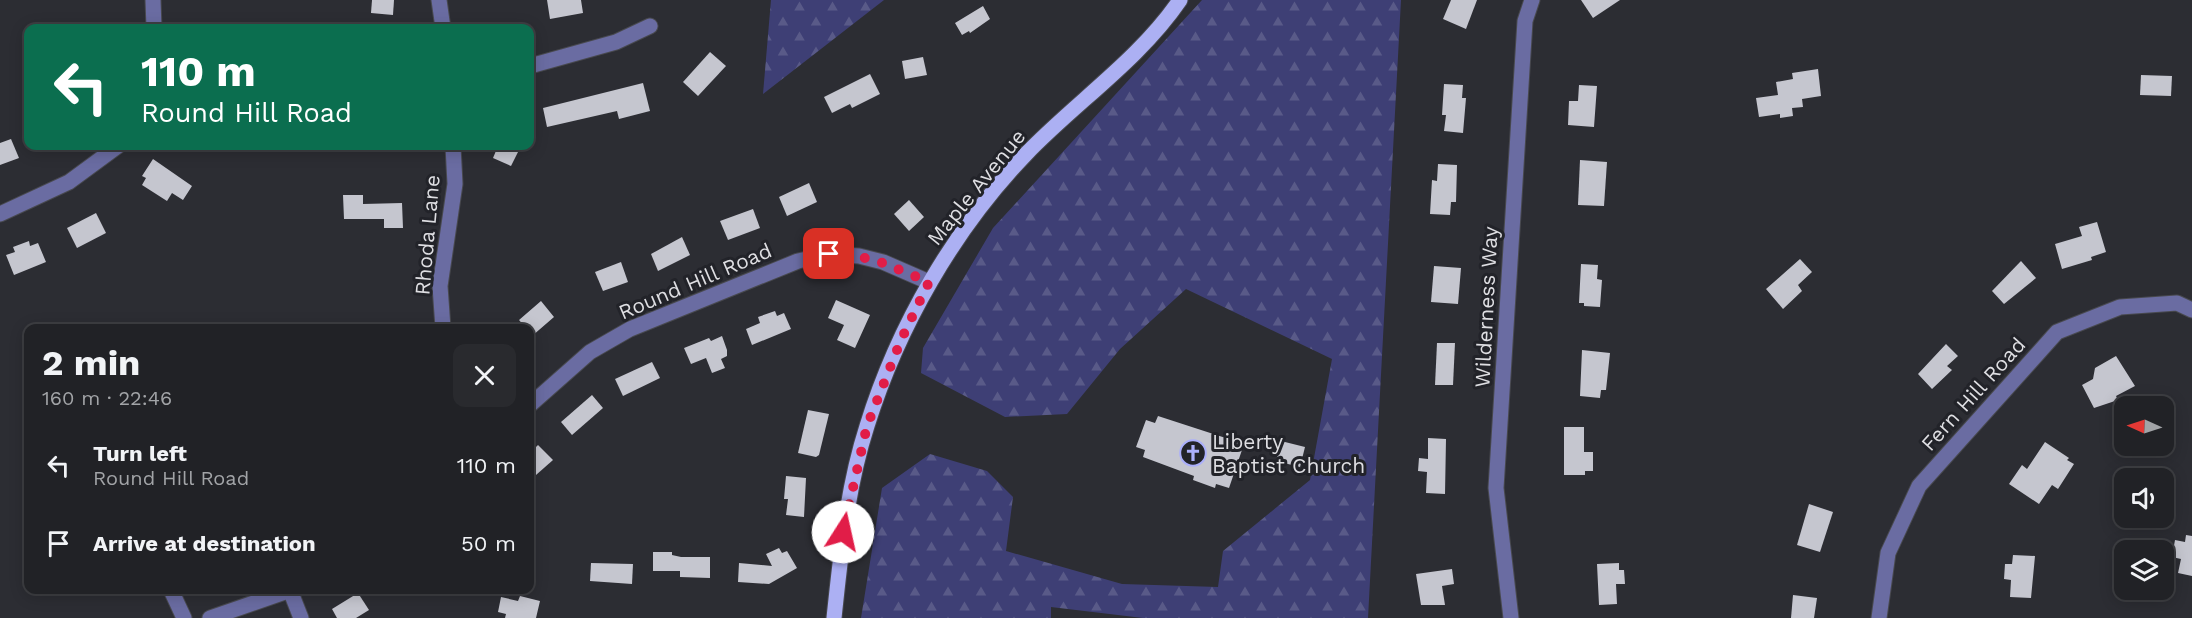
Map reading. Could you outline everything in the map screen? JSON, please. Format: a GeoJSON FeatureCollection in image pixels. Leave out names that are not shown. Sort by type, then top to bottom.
{"type":"FeatureCollection","features":[{"type":"Feature","properties":{"kind":"main road","name":"Maple Avenue"},"geometry":{"type":"LineString","coordinates":[[834,618],[843,532],[867,426],[901,340],[929,282],[969,224],[1016,165],[1154,34],[1180,0]]}},
{"type":"Feature","properties":{"kind":"street"},"geometry":{"type":"LineString","coordinates":[[153,0],[154,24]]}},
{"type":"Feature","properties":{"kind":"street"},"geometry":{"type":"LineString","coordinates":[[439,0],[442,24]]}},
{"type":"Feature","properties":{"kind":"street","name":"Wilderness Way"},"geometry":{"type":"LineString","coordinates":[[1511,618],[1496,488],[1525,21],[1532,0]]}},
{"type":"Feature","properties":{"kind":"street"},"geometry":{"type":"LineString","coordinates":[[534,65],[616,42],[650,26]]}},
{"type":"Feature","properties":{"kind":"street"},"geometry":{"type":"LineString","coordinates":[[0,214],[69,182],[113,150]]}},
{"type":"Feature","properties":{"kind":"street","name":"Rhoda Lane"},"geometry":{"type":"LineString","coordinates":[[443,324],[440,286],[455,184],[453,150]]}},
{"type":"Feature","properties":{"kind":"street","name":"Round Hill Road"},"geometry":{"type":"LineString","coordinates":[[534,401],[590,352],[630,329],[806,258],[829,254],[859,256],[883,262],[929,282]]}},
{"type":"Feature","properties":{"kind":"street","name":"Fern Hill Road"},"geometry":{"type":"LineString","coordinates":[[1879,618],[1888,553],[1919,486],[2057,332],[2120,307],[2177,303],[2192,310]]}},
{"type":"Feature","properties":{"kind":"street"},"geometry":{"type":"LineString","coordinates":[[173,594],[183,618]]}},
{"type":"Feature","properties":{"kind":"street"},"geometry":{"type":"LineString","coordinates":[[210,618],[279,594]]}},
{"type":"Feature","properties":{"kind":"street"},"geometry":{"type":"LineString","coordinates":[[292,594],[301,618]]}},
{"type":"Feature","properties":{"kind":"green space"},"geometry":{"type":"Polygon","coordinates":[[[771,0],[884,0],[763,94],[771,0]]]}},
{"type":"Feature","properties":{"kind":"green space"},"geometry":{"type":"Polygon","coordinates":[[[1202,0],[1401,0],[1368,618],[1143,618],[1051,607],[1051,618],[861,618],[882,488],[930,454],[987,471],[1013,497],[1006,551],[1122,584],[1218,587],[1223,551],[1310,480],[1332,359],[1186,289],[1120,349],[1067,414],[1005,417],[921,373],[923,348],[993,228],[1202,0]]]}},
{"type":"Feature","properties":{"kind":"building"},"geometry":{"type":"Polygon","coordinates":[[[372,0],[394,0],[393,15],[371,13],[372,0]]]}},
{"type":"Feature","properties":{"kind":"building"},"geometry":{"type":"Polygon","coordinates":[[[547,0],[581,0],[583,13],[550,19],[547,0]]]}},
{"type":"Feature","properties":{"kind":"building"},"geometry":{"type":"Polygon","coordinates":[[[1451,0],[1477,0],[1466,29],[1443,19],[1451,0]]]}},
{"type":"Feature","properties":{"kind":"building"},"geometry":{"type":"Polygon","coordinates":[[[1581,0],[1620,0],[1593,18],[1581,0]]]}},
{"type":"Feature","properties":{"kind":"building"},"geometry":{"type":"Polygon","coordinates":[[[983,6],[990,19],[970,33],[969,31],[962,35],[955,23],[983,6]]]}},
{"type":"Feature","properties":{"kind":"building"},"geometry":{"type":"Polygon","coordinates":[[[710,52],[726,66],[698,96],[683,82],[710,52]]]}},
{"type":"Feature","properties":{"kind":"building"},"geometry":{"type":"Polygon","coordinates":[[[923,57],[927,75],[905,79],[902,61],[923,57]]]}},
{"type":"Feature","properties":{"kind":"building"},"geometry":{"type":"Polygon","coordinates":[[[1818,69],[1821,96],[1802,99],[1803,107],[1792,108],[1793,116],[1780,118],[1780,114],[1759,117],[1756,98],[1778,95],[1776,82],[1793,79],[1792,73],[1818,69]]]}},
{"type":"Feature","properties":{"kind":"building"},"geometry":{"type":"Polygon","coordinates":[[[870,74],[880,94],[852,108],[850,104],[832,113],[824,97],[870,74]]]}},
{"type":"Feature","properties":{"kind":"building"},"geometry":{"type":"Polygon","coordinates":[[[2141,75],[2172,76],[2171,96],[2140,95],[2141,75]]]}},
{"type":"Feature","properties":{"kind":"building"},"geometry":{"type":"Polygon","coordinates":[[[643,83],[650,111],[619,119],[617,111],[547,127],[543,108],[643,83]]]}},
{"type":"Feature","properties":{"kind":"building"},"geometry":{"type":"Polygon","coordinates":[[[1444,84],[1463,85],[1462,98],[1466,98],[1463,133],[1444,131],[1446,115],[1442,115],[1444,84]]]}},
{"type":"Feature","properties":{"kind":"building"},"geometry":{"type":"Polygon","coordinates":[[[1579,85],[1597,86],[1594,127],[1568,125],[1569,101],[1578,101],[1579,85]]]}},
{"type":"Feature","properties":{"kind":"building"},"geometry":{"type":"Polygon","coordinates":[[[11,139],[19,158],[0,165],[0,143],[11,139]]]}},
{"type":"Feature","properties":{"kind":"building"},"geometry":{"type":"Polygon","coordinates":[[[496,150],[519,150],[511,166],[493,158],[496,150]]]}},
{"type":"Feature","properties":{"kind":"building"},"geometry":{"type":"Polygon","coordinates":[[[153,159],[192,186],[183,200],[172,193],[167,201],[142,185],[146,178],[142,176],[153,159]]]}},
{"type":"Feature","properties":{"kind":"building"},"geometry":{"type":"Polygon","coordinates":[[[1580,160],[1607,162],[1604,206],[1578,205],[1580,160]]]}},
{"type":"Feature","properties":{"kind":"building"},"geometry":{"type":"Polygon","coordinates":[[[1438,164],[1457,165],[1456,202],[1451,202],[1450,215],[1430,214],[1432,180],[1437,181],[1438,164]]]}},
{"type":"Feature","properties":{"kind":"building"},"geometry":{"type":"Polygon","coordinates":[[[809,183],[817,202],[787,216],[779,197],[809,183]]]}},
{"type":"Feature","properties":{"kind":"building"},"geometry":{"type":"Polygon","coordinates":[[[343,195],[363,195],[363,204],[402,203],[403,228],[384,228],[384,219],[344,219],[343,195]]]}},
{"type":"Feature","properties":{"kind":"building"},"geometry":{"type":"Polygon","coordinates":[[[909,200],[924,217],[909,231],[894,214],[909,200]]]}},
{"type":"Feature","properties":{"kind":"building"},"geometry":{"type":"Polygon","coordinates":[[[753,209],[760,228],[728,240],[720,221],[753,209]]]}},
{"type":"Feature","properties":{"kind":"building"},"geometry":{"type":"Polygon","coordinates":[[[96,213],[106,233],[77,248],[67,228],[96,213]]]}},
{"type":"Feature","properties":{"kind":"building"},"geometry":{"type":"Polygon","coordinates":[[[2097,222],[2106,252],[2091,257],[2092,260],[2062,269],[2055,244],[2082,236],[2079,227],[2097,222]]]}},
{"type":"Feature","properties":{"kind":"building"},"geometry":{"type":"Polygon","coordinates":[[[682,237],[690,255],[658,271],[651,254],[682,237]]]}},
{"type":"Feature","properties":{"kind":"building"},"geometry":{"type":"Polygon","coordinates":[[[29,241],[30,246],[38,243],[46,262],[14,275],[6,255],[15,252],[13,247],[29,241]]]}},
{"type":"Feature","properties":{"kind":"building"},"geometry":{"type":"Polygon","coordinates":[[[1800,259],[1812,272],[1798,285],[1802,291],[1783,309],[1766,289],[1800,259]]]}},
{"type":"Feature","properties":{"kind":"building"},"geometry":{"type":"Polygon","coordinates":[[[2021,261],[2036,278],[2004,304],[1992,291],[2021,261]]]}},
{"type":"Feature","properties":{"kind":"building"},"geometry":{"type":"Polygon","coordinates":[[[621,262],[628,282],[603,291],[595,272],[621,262]]]}},
{"type":"Feature","properties":{"kind":"building"},"geometry":{"type":"Polygon","coordinates":[[[1581,264],[1598,265],[1597,279],[1602,280],[1600,307],[1584,306],[1584,303],[1579,303],[1581,264]]]}},
{"type":"Feature","properties":{"kind":"building"},"geometry":{"type":"Polygon","coordinates":[[[1434,266],[1461,268],[1458,304],[1431,302],[1434,266]]]}},
{"type":"Feature","properties":{"kind":"building"},"geometry":{"type":"Polygon","coordinates":[[[836,300],[870,315],[855,348],[837,340],[844,325],[828,318],[836,300]]]}},
{"type":"Feature","properties":{"kind":"building"},"geometry":{"type":"Polygon","coordinates":[[[541,301],[554,317],[534,334],[534,324],[522,324],[519,320],[541,301]]]}},
{"type":"Feature","properties":{"kind":"building"},"geometry":{"type":"Polygon","coordinates":[[[775,311],[777,316],[784,313],[791,329],[752,345],[746,329],[760,323],[758,317],[775,311]]]}},
{"type":"Feature","properties":{"kind":"building"},"geometry":{"type":"Polygon","coordinates":[[[722,336],[727,350],[727,356],[721,359],[725,368],[712,373],[706,358],[691,364],[684,348],[709,338],[711,341],[722,336]]]}},
{"type":"Feature","properties":{"kind":"building"},"geometry":{"type":"Polygon","coordinates":[[[1437,343],[1455,343],[1453,385],[1435,385],[1437,343]]]}},
{"type":"Feature","properties":{"kind":"building"},"geometry":{"type":"Polygon","coordinates":[[[1946,344],[1958,356],[1947,366],[1952,370],[1932,389],[1918,374],[1946,344]]]}},
{"type":"Feature","properties":{"kind":"building"},"geometry":{"type":"Polygon","coordinates":[[[1582,350],[1610,353],[1606,390],[1601,390],[1600,398],[1580,396],[1582,350]]]}},
{"type":"Feature","properties":{"kind":"building"},"geometry":{"type":"Polygon","coordinates":[[[2116,356],[2135,386],[2114,396],[2114,401],[2094,408],[2082,385],[2093,379],[2095,368],[2116,356]]]}},
{"type":"Feature","properties":{"kind":"building"},"geometry":{"type":"Polygon","coordinates":[[[652,362],[660,378],[623,396],[615,379],[652,362]]]}},
{"type":"Feature","properties":{"kind":"building"},"geometry":{"type":"Polygon","coordinates":[[[592,395],[603,408],[572,435],[561,422],[592,395]]]}},
{"type":"Feature","properties":{"kind":"building"},"geometry":{"type":"Polygon","coordinates":[[[808,410],[829,414],[819,455],[816,457],[798,453],[808,410]]]}},
{"type":"Feature","properties":{"kind":"building","name":"Liberty Baptist Church"},"geometry":{"type":"Polygon","coordinates":[[[1158,416],[1238,442],[1237,445],[1243,447],[1229,488],[1216,484],[1215,488],[1193,480],[1194,476],[1143,457],[1145,450],[1136,447],[1146,420],[1155,423],[1158,416]]]}},
{"type":"Feature","properties":{"kind":"building"},"geometry":{"type":"Polygon","coordinates":[[[1564,427],[1584,427],[1584,452],[1593,452],[1593,471],[1585,471],[1585,475],[1564,475],[1564,427]]]}},
{"type":"Feature","properties":{"kind":"building"},"geometry":{"type":"Polygon","coordinates":[[[1428,438],[1446,439],[1445,494],[1426,493],[1427,472],[1418,471],[1419,458],[1428,459],[1428,438]]]}},
{"type":"Feature","properties":{"kind":"building"},"geometry":{"type":"Polygon","coordinates":[[[1281,441],[1305,447],[1300,467],[1276,461],[1281,441]]]}},
{"type":"Feature","properties":{"kind":"building"},"geometry":{"type":"Polygon","coordinates":[[[2045,442],[2074,464],[2058,489],[2052,485],[2039,504],[2009,484],[2022,465],[2027,469],[2045,442]]]}},
{"type":"Feature","properties":{"kind":"building"},"geometry":{"type":"Polygon","coordinates":[[[538,445],[553,460],[536,475],[534,473],[534,449],[538,445]]]}},
{"type":"Feature","properties":{"kind":"building"},"geometry":{"type":"Polygon","coordinates":[[[786,476],[806,478],[804,517],[786,515],[788,499],[784,499],[786,476]]]}},
{"type":"Feature","properties":{"kind":"building"},"geometry":{"type":"Polygon","coordinates":[[[1809,504],[1833,512],[1820,552],[1797,545],[1809,504]]]}},
{"type":"Feature","properties":{"kind":"building"},"geometry":{"type":"Polygon","coordinates":[[[2186,535],[2192,536],[2192,576],[2178,573],[2181,559],[2174,557],[2175,540],[2185,542],[2186,535]]]}},
{"type":"Feature","properties":{"kind":"building"},"geometry":{"type":"Polygon","coordinates":[[[779,548],[782,553],[787,551],[797,568],[769,584],[738,582],[739,563],[772,566],[766,554],[779,548]]]}},
{"type":"Feature","properties":{"kind":"building"},"geometry":{"type":"Polygon","coordinates":[[[653,552],[672,552],[672,555],[681,557],[710,557],[710,578],[680,577],[680,571],[653,571],[653,552]]]}},
{"type":"Feature","properties":{"kind":"building"},"geometry":{"type":"Polygon","coordinates":[[[2013,555],[2035,556],[2031,598],[2010,597],[2011,580],[2004,579],[2005,564],[2012,564],[2013,555]]]}},
{"type":"Feature","properties":{"kind":"building"},"geometry":{"type":"Polygon","coordinates":[[[591,563],[633,564],[632,584],[590,581],[591,563]]]}},
{"type":"Feature","properties":{"kind":"building"},"geometry":{"type":"Polygon","coordinates":[[[1619,563],[1619,570],[1624,570],[1625,584],[1616,584],[1617,604],[1599,605],[1597,564],[1619,563]]]}},
{"type":"Feature","properties":{"kind":"building"},"geometry":{"type":"Polygon","coordinates":[[[1452,569],[1454,584],[1442,586],[1445,605],[1421,605],[1416,574],[1452,569]]]}},
{"type":"Feature","properties":{"kind":"building"},"geometry":{"type":"Polygon","coordinates":[[[359,594],[369,610],[356,618],[337,618],[332,609],[359,594]]]}},
{"type":"Feature","properties":{"kind":"building"},"geometry":{"type":"Polygon","coordinates":[[[1793,595],[1817,598],[1814,618],[1791,618],[1793,595]]]}},
{"type":"Feature","properties":{"kind":"building"},"geometry":{"type":"Polygon","coordinates":[[[520,596],[540,601],[536,618],[505,618],[506,614],[498,612],[501,597],[518,601],[520,596]]]}},
{"type":"Feature","properties":{"kind":"place","name":"Liberty Baptist Church"},"geometry":{"type":"Point","coordinates":[1193,453]}},
{"type":"Feature","properties":{"kind":"route"},"geometry":{"type":"LineString","coordinates":[[829,254],[845,254],[873,259],[929,282],[901,340],[867,426],[843,532]]}}]}
